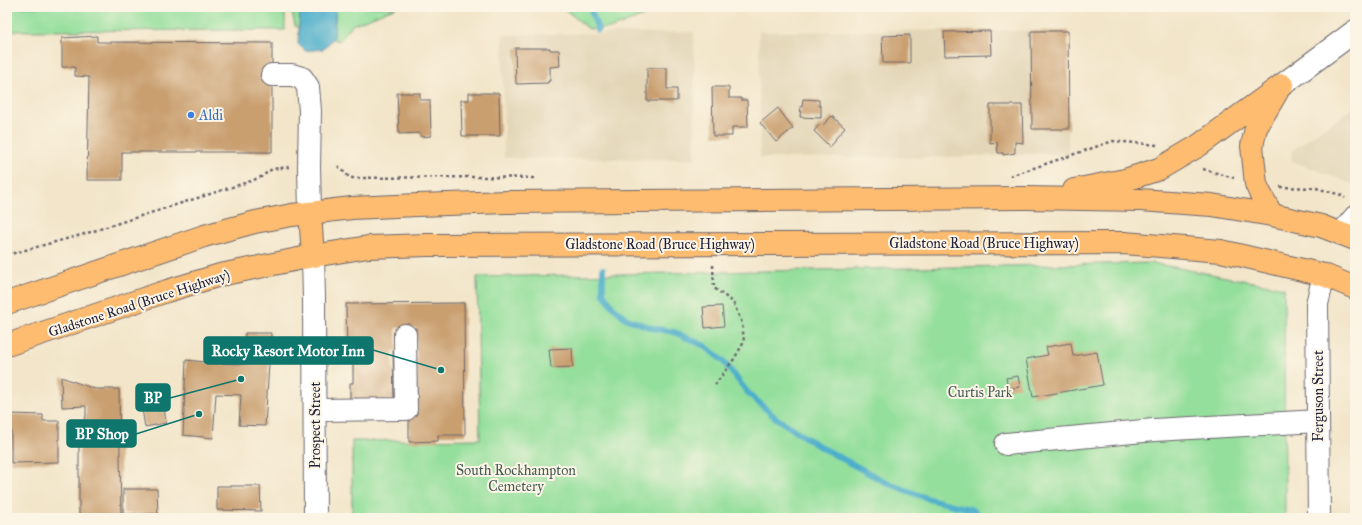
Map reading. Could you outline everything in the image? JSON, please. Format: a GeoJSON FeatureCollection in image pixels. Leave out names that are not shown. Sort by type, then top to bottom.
{"type":"FeatureCollection","features":[{"type":"Feature","properties":{"kind":"highway"},"geometry":{"type":"LineString","coordinates":[[1025,198],[1125,180],[1159,168],[1198,146],[1282,84]]}},
{"type":"Feature","properties":{"kind":"highway"},"geometry":{"type":"LineString","coordinates":[[1272,215],[1256,184],[1252,146],[1256,128],[1282,84]]}},
{"type":"Feature","properties":{"kind":"highway"},"geometry":{"type":"LineString","coordinates":[[7,303],[204,236],[265,220],[352,208],[507,202],[1025,198],[1140,200],[1205,204],[1272,215],[1321,226],[1348,236]]}},
{"type":"Feature","properties":{"kind":"highway","name":"Prospect Street"},"geometry":{"type":"LineString","coordinates":[[310,213],[313,256]]}},
{"type":"Feature","properties":{"kind":"highway","name":"Gladstone Road (Bruce Highway)"},"geometry":{"type":"LineString","coordinates":[[7,345],[167,291],[220,275],[313,256],[368,248],[427,245],[1124,243],[1221,251],[1324,275],[1355,288]]}},
{"type":"Feature","properties":{"kind":"street"},"geometry":{"type":"LineString","coordinates":[[1282,84],[1355,31]]}},
{"type":"Feature","properties":{"kind":"street"},"geometry":{"type":"LineString","coordinates":[[272,75],[292,75],[302,78],[308,87],[310,111],[310,213]]}},
{"type":"Feature","properties":{"kind":"street"},"geometry":{"type":"LineString","coordinates":[[1348,236],[1351,208]]}},
{"type":"Feature","properties":{"kind":"street","name":"Prospect Street"},"geometry":{"type":"LineString","coordinates":[[313,256],[316,518]]}},
{"type":"Feature","properties":{"kind":"street","name":"Ferguson Street"},"geometry":{"type":"LineString","coordinates":[[1319,518],[1318,304],[1324,275]]}},
{"type":"Feature","properties":{"kind":"street"},"geometry":{"type":"LineString","coordinates":[[315,410],[406,409],[405,335]]}},
{"type":"Feature","properties":{"kind":"street"},"geometry":{"type":"LineString","coordinates":[[1006,444],[1154,430],[1318,421]]}},
{"type":"Feature","properties":{"kind":"path"},"geometry":{"type":"LineString","coordinates":[[1007,177],[1113,141],[1164,145],[1173,161],[1256,184],[1288,188],[1316,188],[1341,195],[1351,208]]}},
{"type":"Feature","properties":{"kind":"path"},"geometry":{"type":"LineString","coordinates":[[338,166],[350,178],[479,177],[542,179]]}},
{"type":"Feature","properties":{"kind":"path"},"geometry":{"type":"LineString","coordinates":[[7,255],[81,234],[251,181],[261,177],[272,169],[289,167]]}},
{"type":"Feature","properties":{"kind":"path"},"geometry":{"type":"LineString","coordinates":[[713,263],[714,288],[733,302],[742,324],[744,342],[734,359],[715,385]]}},
{"type":"Feature","properties":{"kind":"shaded area"},"geometry":{"type":"Polygon","coordinates":[[[944,30],[1068,31],[1068,153],[945,157],[760,158],[759,32],[944,30]]]}},
{"type":"Feature","properties":{"kind":"shaded area"},"geometry":{"type":"Polygon","coordinates":[[[694,32],[695,159],[504,158],[503,35],[694,32]]]}},
{"type":"Feature","properties":{"kind":"shaded area"},"geometry":{"type":"Polygon","coordinates":[[[1355,106],[1355,185],[1292,161],[1291,151],[1355,106]]]}},
{"type":"Feature","properties":{"kind":"green space"},"geometry":{"type":"Polygon","coordinates":[[[7,7],[285,7],[285,30],[7,31],[7,7]]]}},
{"type":"Feature","properties":{"kind":"green space"},"geometry":{"type":"Polygon","coordinates":[[[291,7],[397,7],[352,25],[339,41],[295,26],[291,7]]]}},
{"type":"Feature","properties":{"kind":"green space"},"geometry":{"type":"Polygon","coordinates":[[[562,7],[667,7],[612,28],[589,29],[562,7]]]}},
{"type":"Feature","properties":{"kind":"green space","name":"Curtis Park"},"geometry":{"type":"Polygon","coordinates":[[[1152,263],[1284,288],[1285,518],[352,518],[352,441],[480,439],[477,277],[1152,263]]]}},
{"type":"Feature","properties":{"kind":"water"},"geometry":{"type":"Polygon","coordinates":[[[300,7],[336,7],[334,37],[324,49],[305,51],[298,44],[300,7]]]}},
{"type":"Feature","properties":{"kind":"building"},"geometry":{"type":"Polygon","coordinates":[[[990,31],[991,55],[945,56],[944,32],[990,31]]]}},
{"type":"Feature","properties":{"kind":"building"},"geometry":{"type":"Polygon","coordinates":[[[1031,31],[1068,31],[1069,129],[1032,129],[1031,31]]]}},
{"type":"Feature","properties":{"kind":"building"},"geometry":{"type":"Polygon","coordinates":[[[910,35],[910,63],[883,63],[882,36],[910,35]]]}},
{"type":"Feature","properties":{"kind":"building","name":"Aldi"},"geometry":{"type":"Polygon","coordinates":[[[97,36],[97,42],[272,43],[272,152],[122,152],[122,180],[87,180],[89,77],[75,76],[75,67],[62,67],[62,38],[97,36]]]}},
{"type":"Feature","properties":{"kind":"building"},"geometry":{"type":"Polygon","coordinates":[[[515,48],[550,48],[550,50],[559,50],[560,66],[550,67],[550,81],[548,81],[548,83],[516,84],[515,48]]]}},
{"type":"Feature","properties":{"kind":"building"},"geometry":{"type":"Polygon","coordinates":[[[647,68],[667,68],[667,89],[677,89],[677,101],[647,101],[647,68]]]}},
{"type":"Feature","properties":{"kind":"building"},"geometry":{"type":"Polygon","coordinates":[[[712,87],[729,87],[729,98],[741,98],[741,100],[747,100],[748,127],[732,127],[732,136],[713,136],[712,87]]]}},
{"type":"Feature","properties":{"kind":"building"},"geometry":{"type":"Polygon","coordinates":[[[397,93],[420,93],[420,100],[430,100],[431,136],[421,137],[420,133],[399,134],[397,93]]]}},
{"type":"Feature","properties":{"kind":"building"},"geometry":{"type":"Polygon","coordinates":[[[469,93],[499,93],[500,136],[462,136],[461,100],[469,100],[469,93]]]}},
{"type":"Feature","properties":{"kind":"building"},"geometry":{"type":"Polygon","coordinates":[[[803,99],[819,100],[819,106],[821,106],[821,118],[800,117],[803,99]]]}},
{"type":"Feature","properties":{"kind":"building"},"geometry":{"type":"Polygon","coordinates":[[[990,105],[1022,105],[1023,143],[1015,142],[1015,153],[1003,155],[1003,153],[998,153],[997,142],[990,143],[990,105]]]}},
{"type":"Feature","properties":{"kind":"building"},"geometry":{"type":"Polygon","coordinates":[[[778,108],[793,128],[776,142],[760,123],[778,108]]]}},
{"type":"Feature","properties":{"kind":"building"},"geometry":{"type":"Polygon","coordinates":[[[832,116],[845,128],[830,147],[814,131],[820,124],[822,126],[832,116]]]}},
{"type":"Feature","properties":{"kind":"building"},"geometry":{"type":"Polygon","coordinates":[[[464,303],[465,435],[438,435],[438,441],[409,442],[409,419],[411,419],[411,414],[417,414],[416,328],[396,328],[397,351],[393,351],[394,400],[350,400],[350,383],[353,383],[353,356],[347,357],[346,304],[464,303]]]}},
{"type":"Feature","properties":{"kind":"building"},"geometry":{"type":"Polygon","coordinates":[[[722,306],[724,326],[705,328],[703,307],[722,306]]]}},
{"type":"Feature","properties":{"kind":"building"},"geometry":{"type":"Polygon","coordinates":[[[245,333],[271,333],[265,426],[239,425],[241,395],[216,394],[213,438],[183,435],[186,360],[244,364],[245,333]]]}},
{"type":"Feature","properties":{"kind":"building"},"geometry":{"type":"Polygon","coordinates":[[[1071,343],[1073,356],[1097,352],[1103,385],[1033,397],[1026,359],[1048,355],[1046,347],[1071,343]]]}},
{"type":"Feature","properties":{"kind":"building"},"geometry":{"type":"Polygon","coordinates":[[[572,348],[573,367],[551,368],[549,349],[572,348]]]}},
{"type":"Feature","properties":{"kind":"building"},"geometry":{"type":"Polygon","coordinates":[[[1018,376],[1020,387],[1008,389],[1006,378],[1018,376]]]}},
{"type":"Feature","properties":{"kind":"building"},"geometry":{"type":"Polygon","coordinates":[[[61,377],[95,389],[119,389],[121,518],[79,518],[79,430],[86,416],[86,406],[62,407],[61,377]]]}},
{"type":"Feature","properties":{"kind":"building"},"geometry":{"type":"Polygon","coordinates":[[[163,399],[166,423],[145,427],[141,403],[163,399]]]}},
{"type":"Feature","properties":{"kind":"building"},"geometry":{"type":"Polygon","coordinates":[[[11,414],[43,415],[43,421],[59,421],[59,462],[11,463],[11,414]]]}},
{"type":"Feature","properties":{"kind":"building"},"geometry":{"type":"Polygon","coordinates":[[[217,486],[260,486],[261,511],[217,510],[217,486]]]}},
{"type":"Feature","properties":{"kind":"building"},"geometry":{"type":"Polygon","coordinates":[[[123,489],[157,489],[158,514],[123,514],[123,489]]]}},
{"type":"Feature","properties":{"kind":"waterway"},"geometry":{"type":"LineString","coordinates":[[590,7],[598,30]]}},
{"type":"Feature","properties":{"kind":"waterway"},"geometry":{"type":"LineString","coordinates":[[603,269],[603,293],[613,307],[627,319],[652,328],[674,332],[705,346],[723,361],[748,393],[776,418],[817,445],[887,483],[929,499],[973,510],[983,518]]}},
{"type":"Feature","properties":{"kind":"place","name":"Aldi"},"geometry":{"type":"Point","coordinates":[191,115]}},
{"type":"Feature","properties":{"kind":"place","name":"Rocky Resort Motor Inn"},"geometry":{"type":"Point","coordinates":[441,370]}},
{"type":"Feature","properties":{"kind":"place","name":"BP"},"geometry":{"type":"Point","coordinates":[241,379]}},
{"type":"Feature","properties":{"kind":"place","name":"BP Shop"},"geometry":{"type":"Point","coordinates":[199,414]}},
{"type":"Feature","properties":{"kind":"park label","name":"South Rockhampton Cemetery"},"geometry":{"type":"Point","coordinates":[516,478]}}]}
